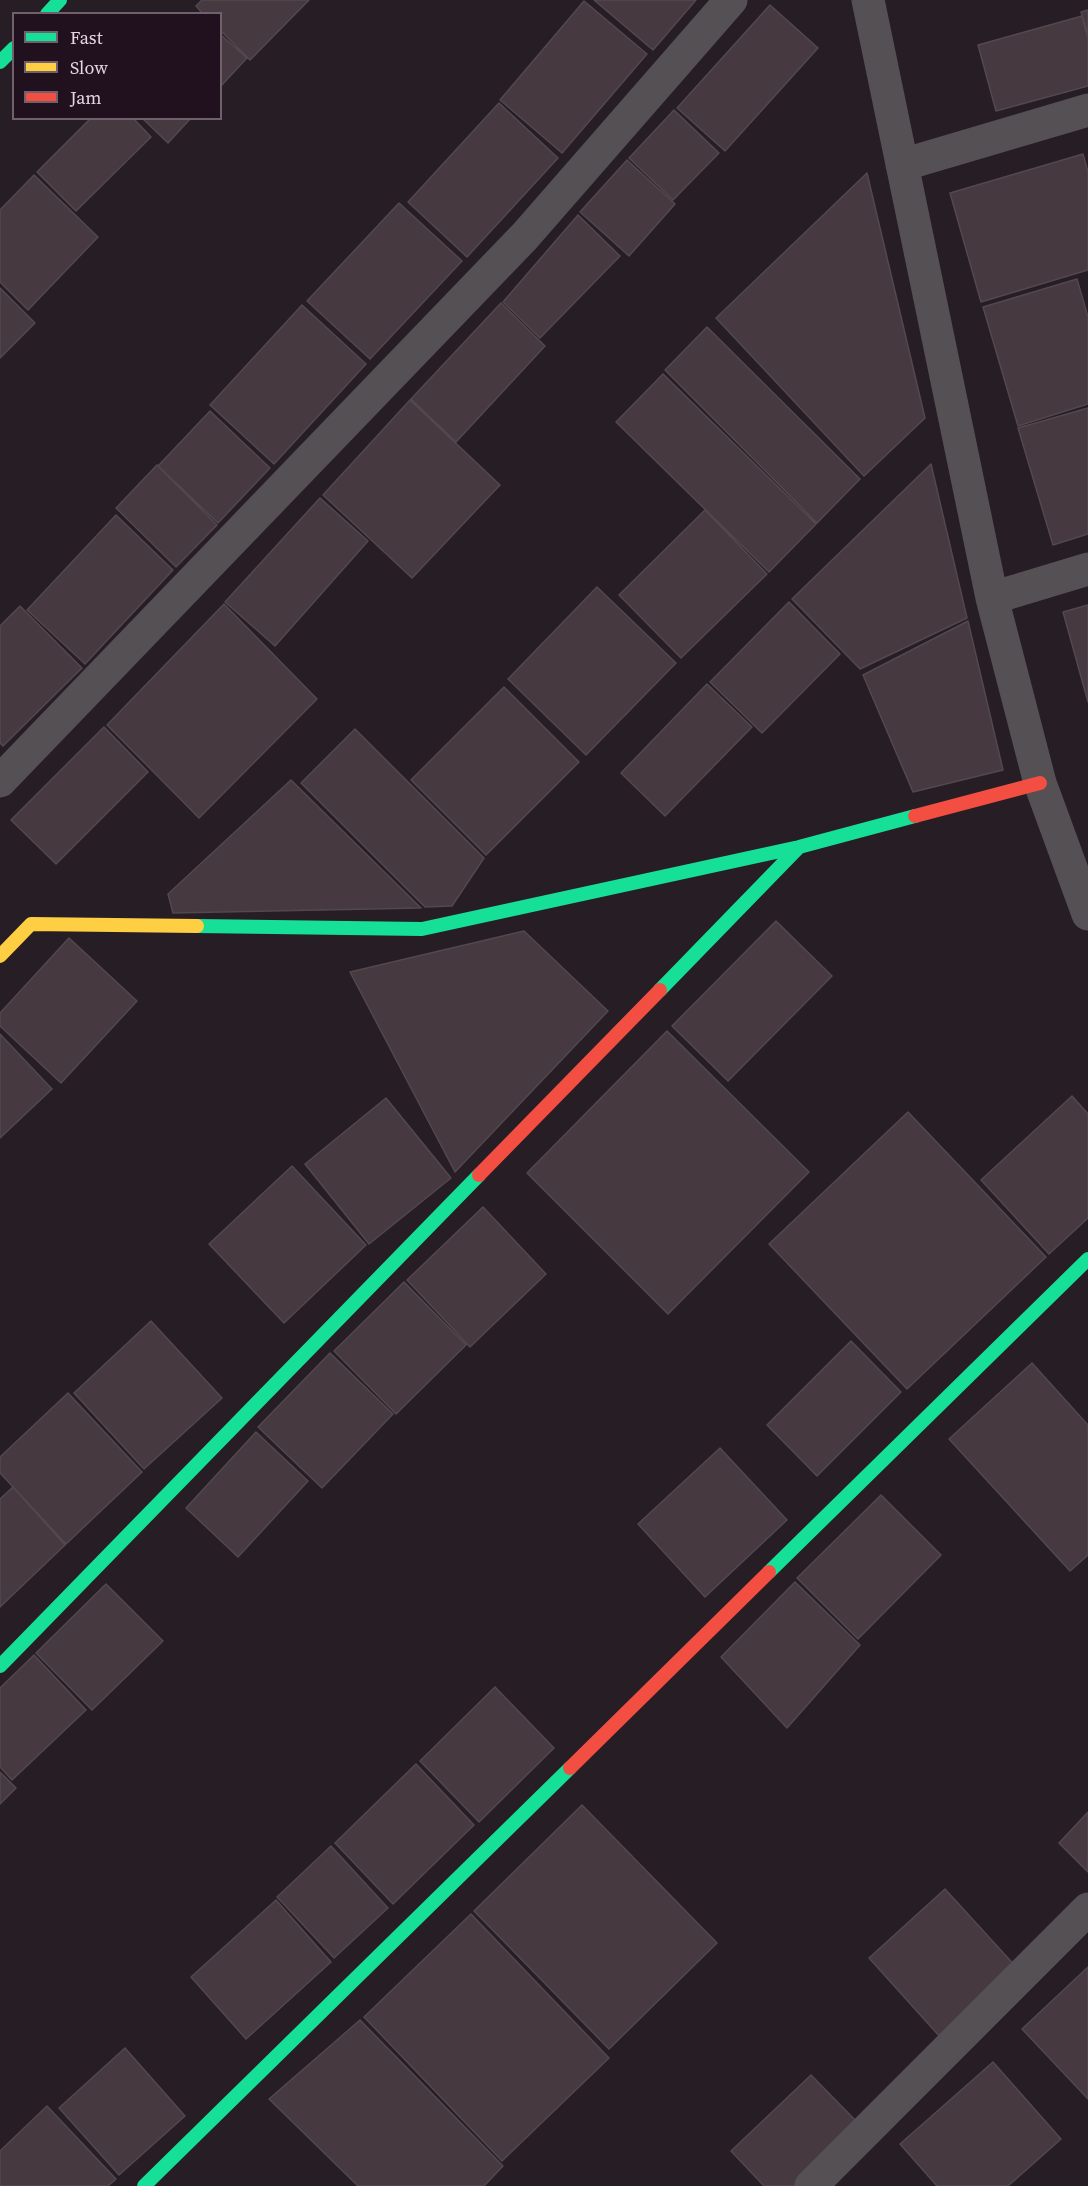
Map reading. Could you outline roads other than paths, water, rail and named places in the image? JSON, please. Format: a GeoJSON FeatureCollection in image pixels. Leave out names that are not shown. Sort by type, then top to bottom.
{"type":"FeatureCollection","features":[{"type":"Feature","properties":{"kind":"street"},"geometry":{"type":"LineString","coordinates":[[49,12],[60,0]]}},
{"type":"Feature","properties":{"kind":"street"},"geometry":{"type":"LineString","coordinates":[[0,781],[525,236],[731,0]]}},
{"type":"Feature","properties":{"kind":"street"},"geometry":{"type":"LineString","coordinates":[[868,0],[992,598],[1040,783],[1088,914]]}},
{"type":"Feature","properties":{"kind":"street"},"geometry":{"type":"LineString","coordinates":[[0,62],[12,50]]}},
{"type":"Feature","properties":{"kind":"street"},"geometry":{"type":"LineString","coordinates":[[902,165],[1088,110]]}},
{"type":"Feature","properties":{"kind":"street"},"geometry":{"type":"LineString","coordinates":[[992,598],[1088,569]]}},
{"type":"Feature","properties":{"kind":"street"},"geometry":{"type":"LineString","coordinates":[[0,956],[32,924],[422,929],[799,847],[1040,783]]}},
{"type":"Feature","properties":{"kind":"street"},"geometry":{"type":"LineString","coordinates":[[0,1666],[799,847]]}},
{"type":"Feature","properties":{"kind":"street"},"geometry":{"type":"LineString","coordinates":[[144,2186],[1088,1259]]}},
{"type":"Feature","properties":{"kind":"street"},"geometry":{"type":"LineString","coordinates":[[811,2186],[1088,1909]]}}]}
